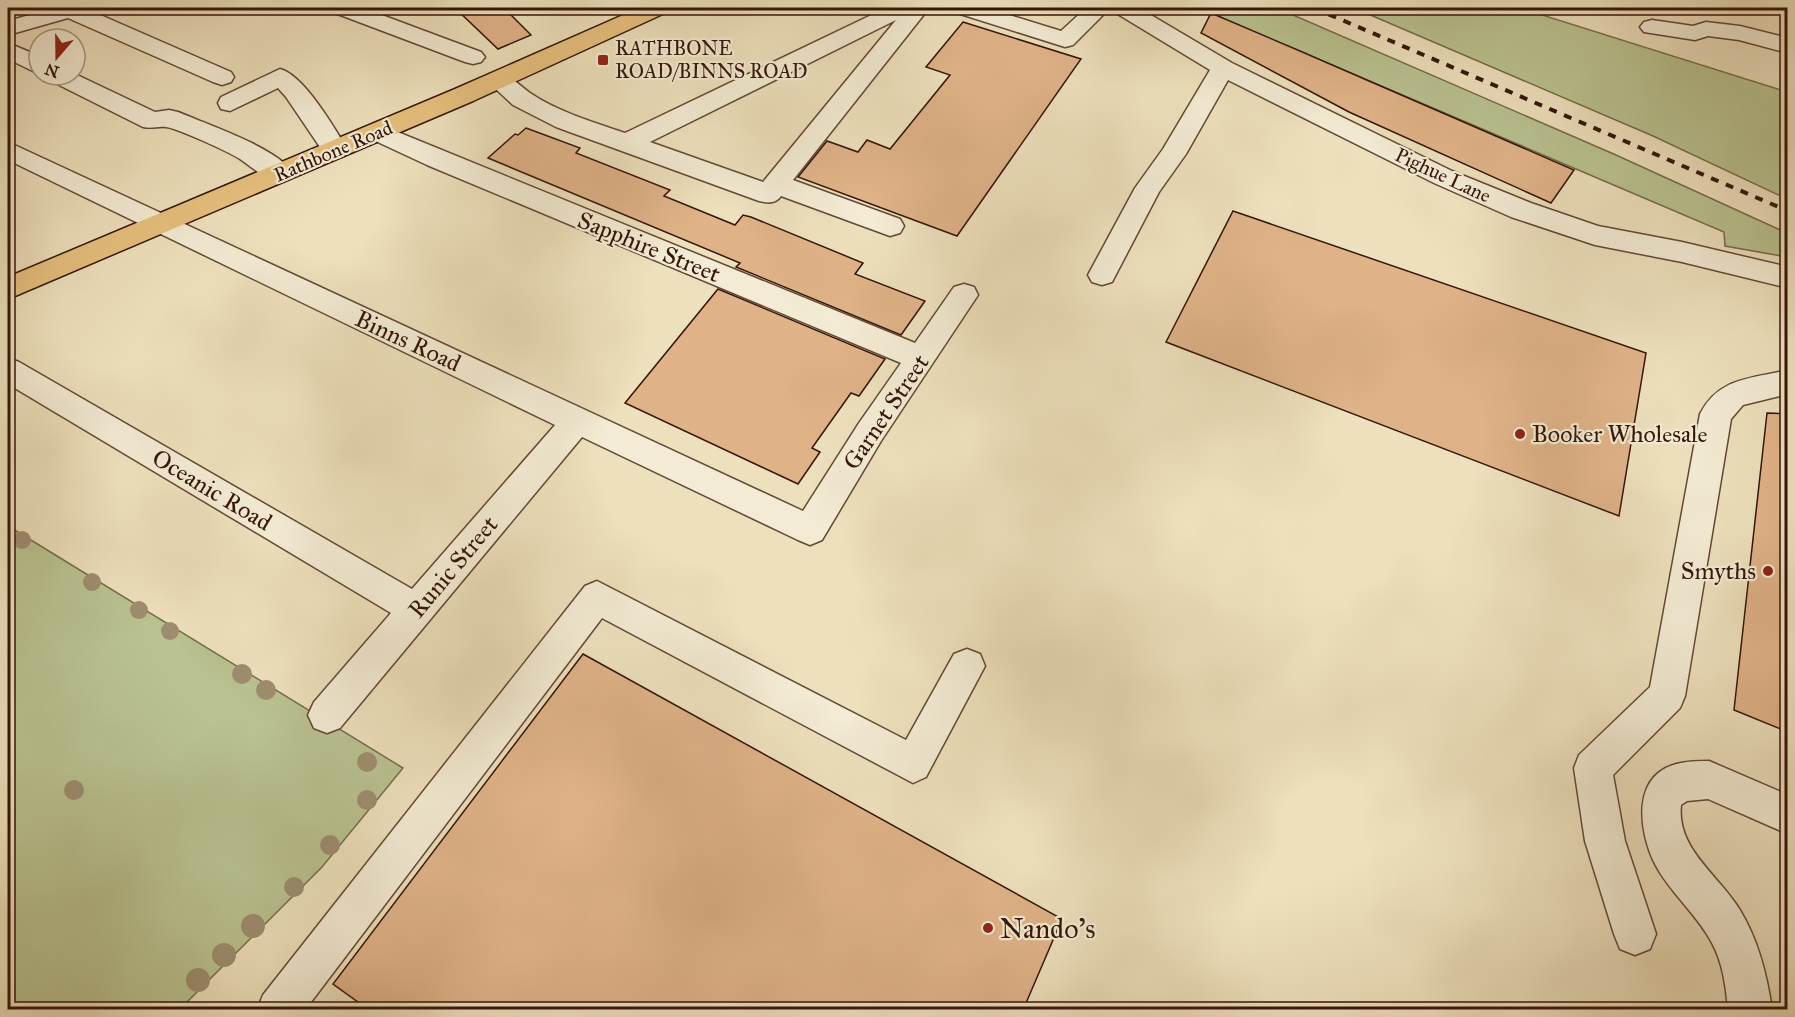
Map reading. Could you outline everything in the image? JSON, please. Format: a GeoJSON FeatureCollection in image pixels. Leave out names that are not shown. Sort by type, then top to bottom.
{"type":"FeatureCollection","features":[{"type":"Feature","properties":{"kind":"main road","name":"Rathbone Road"},"geometry":{"type":"LineString","coordinates":[[8,289],[498,81],[657,8]]}},
{"type":"Feature","properties":{"kind":"street"},"geometry":{"type":"LineString","coordinates":[[343,8],[473,57]]}},
{"type":"Feature","properties":{"kind":"street"},"geometry":{"type":"LineString","coordinates":[[629,142],[903,8]]}},
{"type":"Feature","properties":{"kind":"street"},"geometry":{"type":"LineString","coordinates":[[498,81],[522,99],[545,112],[768,194],[918,8]]}},
{"type":"Feature","properties":{"kind":"street"},"geometry":{"type":"LineString","coordinates":[[966,8],[1065,40],[1099,8]]}},
{"type":"Feature","properties":{"kind":"street","name":"Pighue Lane"},"geometry":{"type":"LineString","coordinates":[[1124,8],[1223,68],[1443,177],[1521,210],[1595,235],[1682,252],[1783,281]]}},
{"type":"Feature","properties":{"kind":"street"},"geometry":{"type":"LineString","coordinates":[[8,28],[74,9],[222,77]]}},
{"type":"Feature","properties":{"kind":"street"},"geometry":{"type":"LineString","coordinates":[[1652,27],[1695,33],[1706,28],[1740,33],[1788,46]]}},
{"type":"Feature","properties":{"kind":"street"},"geometry":{"type":"LineString","coordinates":[[8,50],[27,60]]}},
{"type":"Feature","properties":{"kind":"street"},"geometry":{"type":"LineString","coordinates":[[1102,275],[1148,189],[1173,153],[1223,68]]}},
{"type":"Feature","properties":{"kind":"street"},"geometry":{"type":"LineString","coordinates":[[230,103],[280,77],[295,91],[335,150]]}},
{"type":"Feature","properties":{"kind":"street"},"geometry":{"type":"LineString","coordinates":[[83,87],[152,121],[168,118],[246,151],[280,173]]}},
{"type":"Feature","properties":{"kind":"street","name":"Sapphire Street"},"geometry":{"type":"LineString","coordinates":[[378,132],[436,159],[922,359]]}},
{"type":"Feature","properties":{"kind":"street","name":"Binns Road"},"geometry":{"type":"LineString","coordinates":[[8,150],[810,530]]}},
{"type":"Feature","properties":{"kind":"street"},"geometry":{"type":"LineString","coordinates":[[776,184],[890,226]]}},
{"type":"Feature","properties":{"kind":"street","name":"Garnet Street"},"geometry":{"type":"LineString","coordinates":[[810,530],[870,432],[964,295]]}},
{"type":"Feature","properties":{"kind":"street","name":"Oceanic Road"},"geometry":{"type":"LineString","coordinates":[[8,370],[417,610]]}},
{"type":"Feature","properties":{"kind":"street"},"geometry":{"type":"LineString","coordinates":[[1635,934],[1605,841],[1593,768],[1667,696],[1716,414],[1734,395],[1788,382]]}},
{"type":"Feature","properties":{"kind":"street","name":"Runic Street"},"geometry":{"type":"LineString","coordinates":[[327,715],[578,420]]}},
{"type":"Feature","properties":{"kind":"street"},"geometry":{"type":"LineString","coordinates":[[278,1010],[597,597],[912,764],[967,666]]}},
{"type":"Feature","properties":{"kind":"street"},"geometry":{"type":"LineString","coordinates":[[1750,1010],[1747,972],[1726,925],[1663,842],[1658,815],[1663,795],[1680,782],[1709,780],[1788,815]]}},
{"type":"Feature","properties":{"kind":"green space"},"geometry":{"type":"Polygon","coordinates":[[[1198,8],[1277,8],[1616,155],[1787,233],[1787,257],[1725,246],[1724,232],[1198,8]]]}},
{"type":"Feature","properties":{"kind":"green space"},"geometry":{"type":"Polygon","coordinates":[[[1354,8],[1520,8],[1787,92],[1787,199],[1653,136],[1354,8]]]}},
{"type":"Feature","properties":{"kind":"green space"},"geometry":{"type":"Polygon","coordinates":[[[8,526],[403,768],[322,867],[180,1009],[8,1009],[8,526]]]}},
{"type":"Feature","properties":{"kind":"building"},"geometry":{"type":"Polygon","coordinates":[[[455,8],[504,8],[531,35],[498,49],[455,8]]]}},
{"type":"Feature","properties":{"kind":"building"},"geometry":{"type":"Polygon","coordinates":[[[1211,13],[1574,170],[1551,203],[1349,112],[1201,33],[1211,13]]]}},
{"type":"Feature","properties":{"kind":"building"},"geometry":{"type":"Polygon","coordinates":[[[963,22],[1081,59],[957,236],[798,177],[827,141],[858,152],[867,140],[890,149],[950,75],[926,67],[963,22]]]}},
{"type":"Feature","properties":{"kind":"building"},"geometry":{"type":"Polygon","coordinates":[[[526,128],[580,148],[576,153],[670,190],[664,196],[735,225],[743,215],[751,217],[863,263],[855,274],[925,301],[901,335],[736,267],[740,263],[488,158],[515,134],[518,135],[526,128]]]}},
{"type":"Feature","properties":{"kind":"building","name":"Booker Wholesale"},"geometry":{"type":"Polygon","coordinates":[[[1233,211],[1646,353],[1619,516],[1166,342],[1233,211]]]}},
{"type":"Feature","properties":{"kind":"building"},"geometry":{"type":"Polygon","coordinates":[[[718,289],[885,359],[859,396],[851,393],[812,448],[820,452],[798,484],[625,403],[718,289]]]}},
{"type":"Feature","properties":{"kind":"building","name":"Smyths"},"geometry":{"type":"Polygon","coordinates":[[[1767,413],[1788,414],[1788,732],[1734,710],[1767,413]]]}},
{"type":"Feature","properties":{"kind":"building"},"geometry":{"type":"Polygon","coordinates":[[[583,654],[1062,919],[1023,1010],[369,1010],[333,984],[583,654]]]}},
{"type":"Feature","properties":{"kind":"railway"},"geometry":{"type":"LineString","coordinates":[[1314,8],[1788,211]]}},
{"type":"Feature","properties":{"kind":"place","name":"RATHBONE ROAD/BINNS ROAD"},"geometry":{"type":"Point","coordinates":[603,60]}},
{"type":"Feature","properties":{"kind":"place","name":"Booker Wholesale"},"geometry":{"type":"Point","coordinates":[1520,434]}},
{"type":"Feature","properties":{"kind":"place","name":"Smyths"},"geometry":{"type":"Point","coordinates":[1768,571]}},
{"type":"Feature","properties":{"kind":"place","name":"Nando's"},"geometry":{"type":"Point","coordinates":[988,928]}}]}
